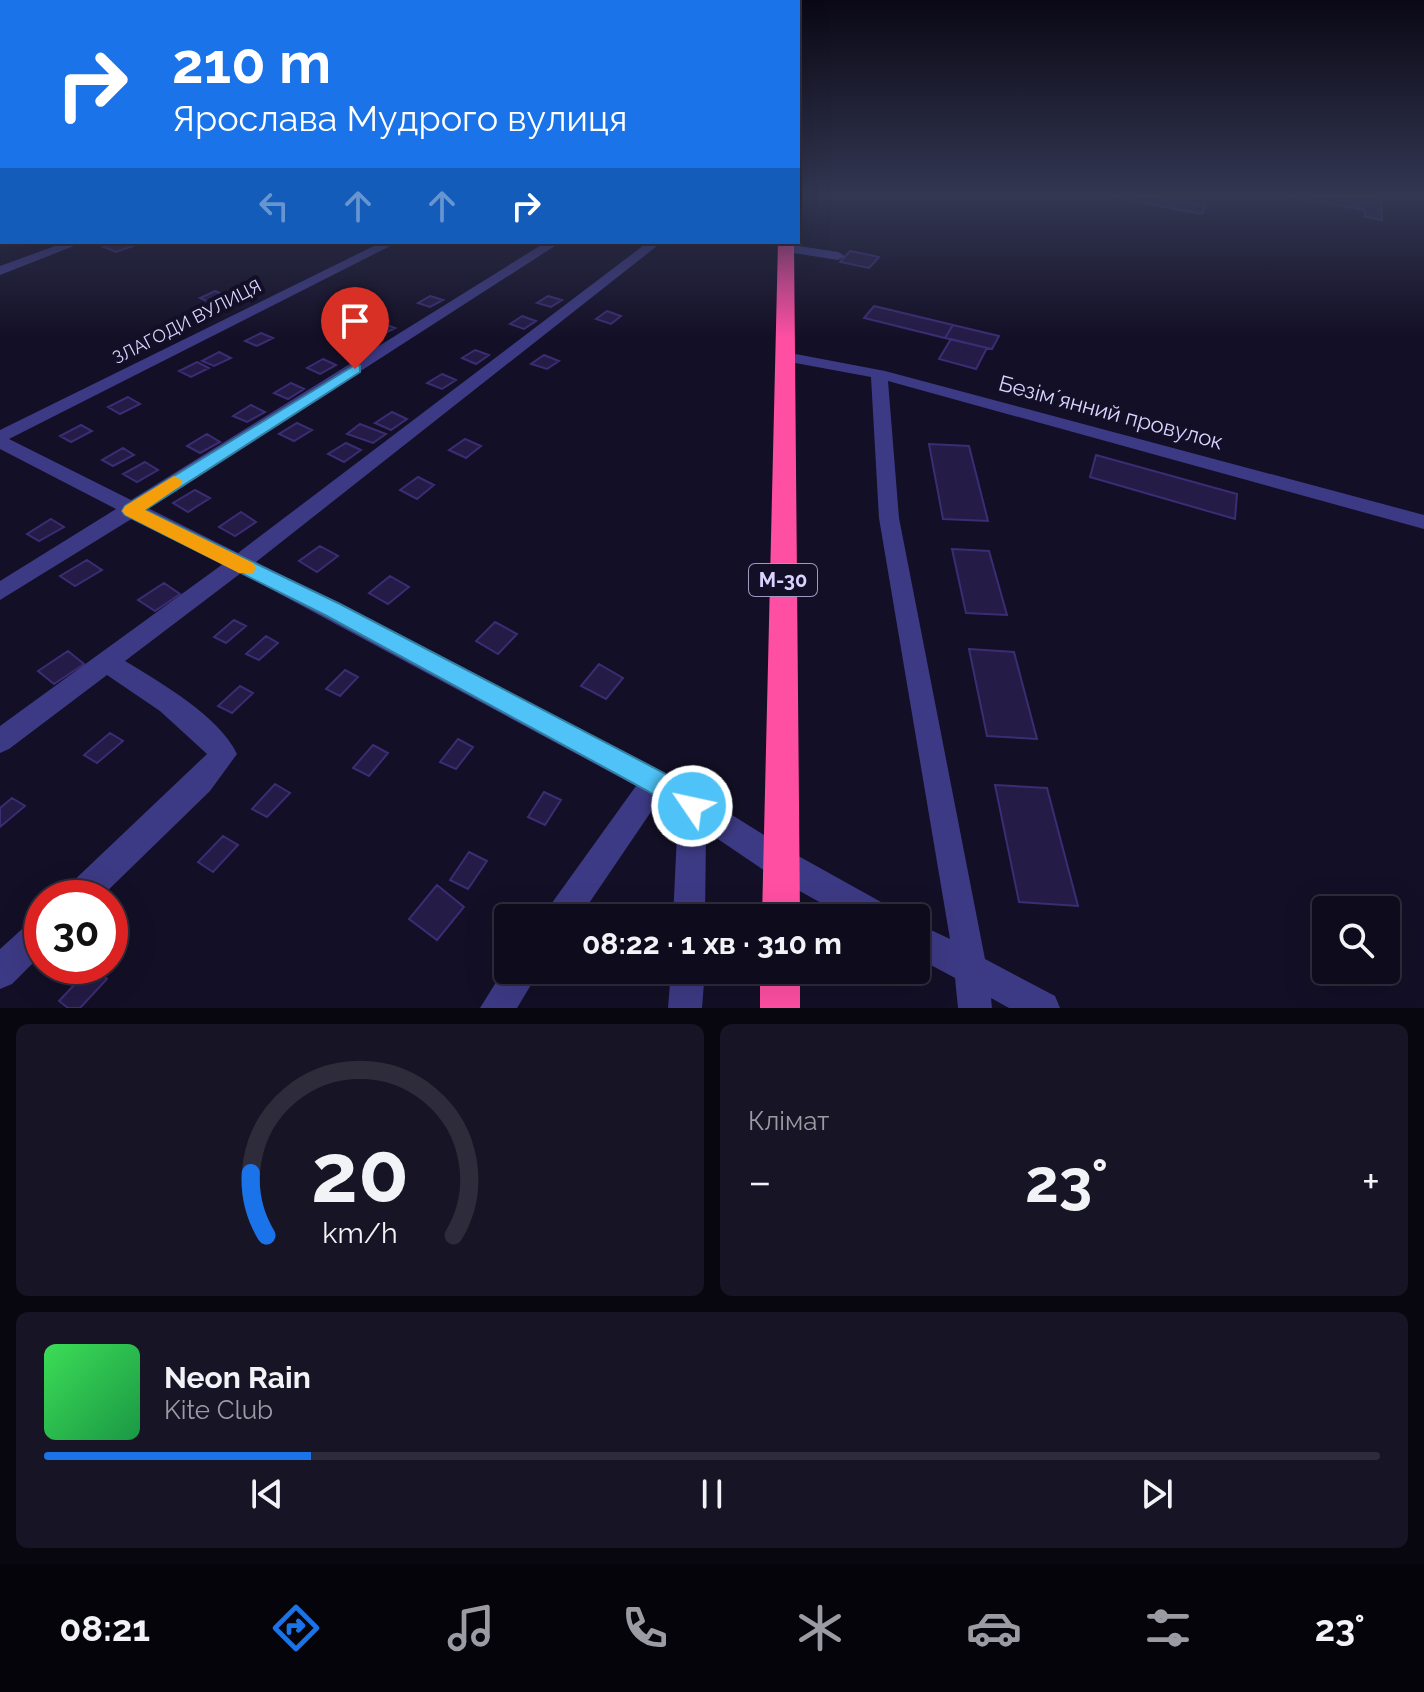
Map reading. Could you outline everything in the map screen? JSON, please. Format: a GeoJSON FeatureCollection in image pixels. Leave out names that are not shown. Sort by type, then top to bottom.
{"type":"FeatureCollection","features":[{"type":"Feature","properties":{"kind":"highway","name":"М-30"},"geometry":{"type":"LineString","coordinates":[[781,904],[786,245]]}},
{"type":"Feature","properties":{"kind":"highway"},"geometry":{"type":"LineString","coordinates":[[780,984],[780,1008]]}},
{"type":"Feature","properties":{"kind":"street"},"geometry":{"type":"LineString","coordinates":[[0,271],[73,244]]}},
{"type":"Feature","properties":{"kind":"street","name":"ЗЛАГОДИ ВУЛИЦЯ"},"geometry":{"type":"LineString","coordinates":[[0,440],[388,244]]}},
{"type":"Feature","properties":{"kind":"street"},"geometry":{"type":"LineString","coordinates":[[0,592],[552,244]]}},
{"type":"Feature","properties":{"kind":"street"},"geometry":{"type":"LineString","coordinates":[[0,741],[238,564],[653,244]]}},
{"type":"Feature","properties":{"kind":"street"},"geometry":{"type":"LineString","coordinates":[[786,245],[838,256]]}},
{"type":"Feature","properties":{"kind":"street","name":"Безімʼянний провулок"},"geometry":{"type":"LineString","coordinates":[[785,357],[879,374],[1424,522]]}},
{"type":"Feature","properties":{"kind":"street"},"geometry":{"type":"LineString","coordinates":[[879,374],[889,518],[971,969],[975,1008]]}},
{"type":"Feature","properties":{"kind":"street"},"geometry":{"type":"LineString","coordinates":[[0,440],[105,494],[131,511],[332,610],[655,782],[782,864],[854,904]]}},
{"type":"Feature","properties":{"kind":"street"},"geometry":{"type":"LineString","coordinates":[[97,880],[200,782],[224,754],[209,736],[167,700],[106,662]]}},
{"type":"Feature","properties":{"kind":"street"},"geometry":{"type":"LineString","coordinates":[[570,904],[655,782]]}},
{"type":"Feature","properties":{"kind":"street"},"geometry":{"type":"LineString","coordinates":[[689,904],[692,806]]}},
{"type":"Feature","properties":{"kind":"street"},"geometry":{"type":"LineString","coordinates":[[930,947],[1043,1008]]}},
{"type":"Feature","properties":{"kind":"street"},"geometry":{"type":"LineString","coordinates":[[0,972],[24,949]]}},
{"type":"Feature","properties":{"kind":"street"},"geometry":{"type":"LineString","coordinates":[[497,1008],[513,984]]}},
{"type":"Feature","properties":{"kind":"street"},"geometry":{"type":"LineString","coordinates":[[685,1008],[687,984]]}},
{"type":"Feature","properties":{"kind":"building"},"geometry":{"type":"Polygon","coordinates":[[[113,244],[136,245],[116,252],[104,247],[113,244]]]}},
{"type":"Feature","properties":{"kind":"building"},"geometry":{"type":"Polygon","coordinates":[[[850,251],[879,257],[869,268],[840,262],[850,251]]]}},
{"type":"Feature","properties":{"kind":"building"},"geometry":{"type":"Polygon","coordinates":[[[215,291],[226,296],[211,303],[200,298],[215,291]]]}},
{"type":"Feature","properties":{"kind":"building"},"geometry":{"type":"Polygon","coordinates":[[[430,296],[443,300],[430,307],[418,303],[430,296]]]}},
{"type":"Feature","properties":{"kind":"building"},"geometry":{"type":"Polygon","coordinates":[[[548,296],[562,300],[551,307],[537,303],[548,296]]]}},
{"type":"Feature","properties":{"kind":"building"},"geometry":{"type":"Polygon","coordinates":[[[874,306],[953,325],[945,338],[864,318],[874,306]]]}},
{"type":"Feature","properties":{"kind":"building"},"geometry":{"type":"Polygon","coordinates":[[[607,311],[621,316],[611,324],[596,319],[607,311]]]}},
{"type":"Feature","properties":{"kind":"building"},"geometry":{"type":"Polygon","coordinates":[[[522,316],[536,321],[524,329],[510,324],[522,316]]]}},
{"type":"Feature","properties":{"kind":"building"},"geometry":{"type":"Polygon","coordinates":[[[382,323],[395,328],[381,335],[368,330],[382,323]]]}},
{"type":"Feature","properties":{"kind":"building"},"geometry":{"type":"Polygon","coordinates":[[[953,325],[999,336],[992,349],[945,338],[953,325]]]}},
{"type":"Feature","properties":{"kind":"building"},"geometry":{"type":"Polygon","coordinates":[[[261,333],[273,338],[257,346],[245,341],[261,333]]]}},
{"type":"Feature","properties":{"kind":"building"},"geometry":{"type":"Polygon","coordinates":[[[357,338],[370,343],[355,351],[342,346],[357,338]]]}},
{"type":"Feature","properties":{"kind":"building"},"geometry":{"type":"Polygon","coordinates":[[[951,339],[987,348],[976,369],[939,359],[951,339]]]}},
{"type":"Feature","properties":{"kind":"building"},"geometry":{"type":"Polygon","coordinates":[[[475,350],[489,355],[476,364],[462,358],[475,350]]]}},
{"type":"Feature","properties":{"kind":"building"},"geometry":{"type":"Polygon","coordinates":[[[219,352],[231,358],[214,366],[202,361],[219,352]]]}},
{"type":"Feature","properties":{"kind":"building"},"geometry":{"type":"Polygon","coordinates":[[[544,355],[559,361],[547,369],[531,364],[544,355]]]}},
{"type":"Feature","properties":{"kind":"building"},"geometry":{"type":"Polygon","coordinates":[[[323,359],[336,365],[320,374],[307,368],[323,359]]]}},
{"type":"Feature","properties":{"kind":"building"},"geometry":{"type":"Polygon","coordinates":[[[197,362],[209,368],[191,377],[179,371],[197,362]]]}},
{"type":"Feature","properties":{"kind":"building"},"geometry":{"type":"Polygon","coordinates":[[[442,374],[456,380],[442,389],[427,383],[442,374]]]}},
{"type":"Feature","properties":{"kind":"building"},"geometry":{"type":"Polygon","coordinates":[[[291,383],[304,389],[288,399],[274,393],[291,383]]]}},
{"type":"Feature","properties":{"kind":"building"},"geometry":{"type":"Polygon","coordinates":[[[128,397],[140,404],[120,414],[108,407],[128,397]]]}},
{"type":"Feature","properties":{"kind":"building"},"geometry":{"type":"Polygon","coordinates":[[[251,405],[265,412],[247,422],[233,416],[251,405]]]}},
{"type":"Feature","properties":{"kind":"building"},"geometry":{"type":"Polygon","coordinates":[[[392,412],[407,419],[391,430],[375,423],[392,412]]]}},
{"type":"Feature","properties":{"kind":"building"},"geometry":{"type":"Polygon","coordinates":[[[297,423],[312,430],[294,441],[279,434],[297,423]]]}},
{"type":"Feature","properties":{"kind":"building"},"geometry":{"type":"Polygon","coordinates":[[[360,424],[386,434],[373,443],[347,434],[360,424]]]}},
{"type":"Feature","properties":{"kind":"building"},"geometry":{"type":"Polygon","coordinates":[[[81,425],[92,431],[71,442],[60,436],[81,425]]]}},
{"type":"Feature","properties":{"kind":"building"},"geometry":{"type":"Polygon","coordinates":[[[207,434],[220,442],[200,453],[187,446],[207,434]]]}},
{"type":"Feature","properties":{"kind":"building"},"geometry":{"type":"Polygon","coordinates":[[[465,439],[481,446],[466,458],[449,450],[465,439]]]}},
{"type":"Feature","properties":{"kind":"building"},"geometry":{"type":"Polygon","coordinates":[[[346,443],[361,450],[344,462],[328,454],[346,443]]]}},
{"type":"Feature","properties":{"kind":"building"},"geometry":{"type":"Polygon","coordinates":[[[929,444],[969,446],[988,521],[943,519],[929,444]]]}},
{"type":"Feature","properties":{"kind":"building"},"geometry":{"type":"Polygon","coordinates":[[[123,448],[134,455],[113,466],[102,460],[123,448]]]}},
{"type":"Feature","properties":{"kind":"building"},"geometry":{"type":"Polygon","coordinates":[[[1096,455],[1237,494],[1235,519],[1090,477],[1096,455]]]}},
{"type":"Feature","properties":{"kind":"building"},"geometry":{"type":"Polygon","coordinates":[[[145,462],[158,470],[137,482],[123,474],[145,462]]]}},
{"type":"Feature","properties":{"kind":"building"},"geometry":{"type":"Polygon","coordinates":[[[418,477],[434,485],[417,499],[400,490],[418,477]]]}},
{"type":"Feature","properties":{"kind":"building"},"geometry":{"type":"Polygon","coordinates":[[[195,490],[210,498],[188,512],[173,503],[195,490]]]}},
{"type":"Feature","properties":{"kind":"building"},"geometry":{"type":"Polygon","coordinates":[[[241,512],[256,522],[235,536],[219,527],[241,512]]]}},
{"type":"Feature","properties":{"kind":"building"},"geometry":{"type":"Polygon","coordinates":[[[51,519],[64,527],[39,541],[27,534],[51,519]]]}},
{"type":"Feature","properties":{"kind":"building"},"geometry":{"type":"Polygon","coordinates":[[[320,546],[338,556],[317,572],[299,561],[320,546]]]}},
{"type":"Feature","properties":{"kind":"building"},"geometry":{"type":"Polygon","coordinates":[[[952,549],[989,551],[1007,615],[966,613],[952,549]]]}},
{"type":"Feature","properties":{"kind":"building"},"geometry":{"type":"Polygon","coordinates":[[[87,560],[102,570],[75,586],[60,576],[87,560]]]}},
{"type":"Feature","properties":{"kind":"building"},"geometry":{"type":"Polygon","coordinates":[[[390,576],[409,587],[388,604],[369,593],[390,576]]]}},
{"type":"Feature","properties":{"kind":"building"},"geometry":{"type":"Polygon","coordinates":[[[164,583],[180,594],[155,611],[138,600],[164,583]]]}},
{"type":"Feature","properties":{"kind":"building"},"geometry":{"type":"Polygon","coordinates":[[[234,620],[246,626],[226,643],[214,637],[234,620]]]}},
{"type":"Feature","properties":{"kind":"building"},"geometry":{"type":"Polygon","coordinates":[[[495,622],[517,634],[498,654],[476,641],[495,622]]]}},
{"type":"Feature","properties":{"kind":"building"},"geometry":{"type":"Polygon","coordinates":[[[266,636],[278,643],[259,660],[246,654],[266,636]]]}},
{"type":"Feature","properties":{"kind":"building"},"geometry":{"type":"Polygon","coordinates":[[[969,649],[1014,652],[1037,739],[987,736],[969,649]]]}},
{"type":"Feature","properties":{"kind":"building"},"geometry":{"type":"Polygon","coordinates":[[[68,651],[84,664],[54,684],[38,671],[68,651]]]}},
{"type":"Feature","properties":{"kind":"building"},"geometry":{"type":"Polygon","coordinates":[[[599,664],[623,678],[606,699],[581,686],[599,664]]]}},
{"type":"Feature","properties":{"kind":"building"},"geometry":{"type":"Polygon","coordinates":[[[345,670],[358,677],[340,696],[326,689],[345,670]]]}},
{"type":"Feature","properties":{"kind":"building"},"geometry":{"type":"Polygon","coordinates":[[[240,686],[253,693],[232,713],[218,706],[240,686]]]}},
{"type":"Feature","properties":{"kind":"building"},"geometry":{"type":"Polygon","coordinates":[[[110,733],[123,741],[97,763],[84,755],[110,733]]]}},
{"type":"Feature","properties":{"kind":"building"},"geometry":{"type":"Polygon","coordinates":[[[458,739],[473,747],[456,769],[440,762],[458,739]]]}},
{"type":"Feature","properties":{"kind":"building"},"geometry":{"type":"Polygon","coordinates":[[[373,745],[388,753],[369,776],[353,768],[373,745]]]}},
{"type":"Feature","properties":{"kind":"building"},"geometry":{"type":"Polygon","coordinates":[[[275,784],[290,793],[267,817],[252,809],[275,784]]]}},
{"type":"Feature","properties":{"kind":"building"},"geometry":{"type":"Polygon","coordinates":[[[995,785],[1047,788],[1078,906],[1019,902],[995,785]]]}},
{"type":"Feature","properties":{"kind":"building"},"geometry":{"type":"Polygon","coordinates":[[[544,792],[561,800],[545,825],[528,817],[544,792]]]}},
{"type":"Feature","properties":{"kind":"building"},"geometry":{"type":"Polygon","coordinates":[[[12,798],[25,806],[0,827],[0,808],[12,798]]]}},
{"type":"Feature","properties":{"kind":"building"},"geometry":{"type":"Polygon","coordinates":[[[223,836],[238,845],[213,872],[198,862],[223,836]]]}},
{"type":"Feature","properties":{"kind":"building"},"geometry":{"type":"Polygon","coordinates":[[[469,852],[487,861],[468,889],[450,880],[469,852]]]}},
{"type":"Feature","properties":{"kind":"building"},"geometry":{"type":"Polygon","coordinates":[[[437,885],[464,907],[437,940],[409,919],[437,885]]]}},
{"type":"Feature","properties":{"kind":"building"},"geometry":{"type":"Polygon","coordinates":[[[75,984],[102,984],[80,1008],[68,1008],[59,1001],[75,984]]]}},
{"type":"Feature","properties":{"kind":"slow traffic"},"geometry":{"type":"LineString","coordinates":[[174,481],[131,511],[246,568]]}},
{"type":"Feature","properties":{"kind":"route"},"geometry":{"type":"LineString","coordinates":[[355,369],[131,511],[332,610],[655,782],[692,806]]}}]}
